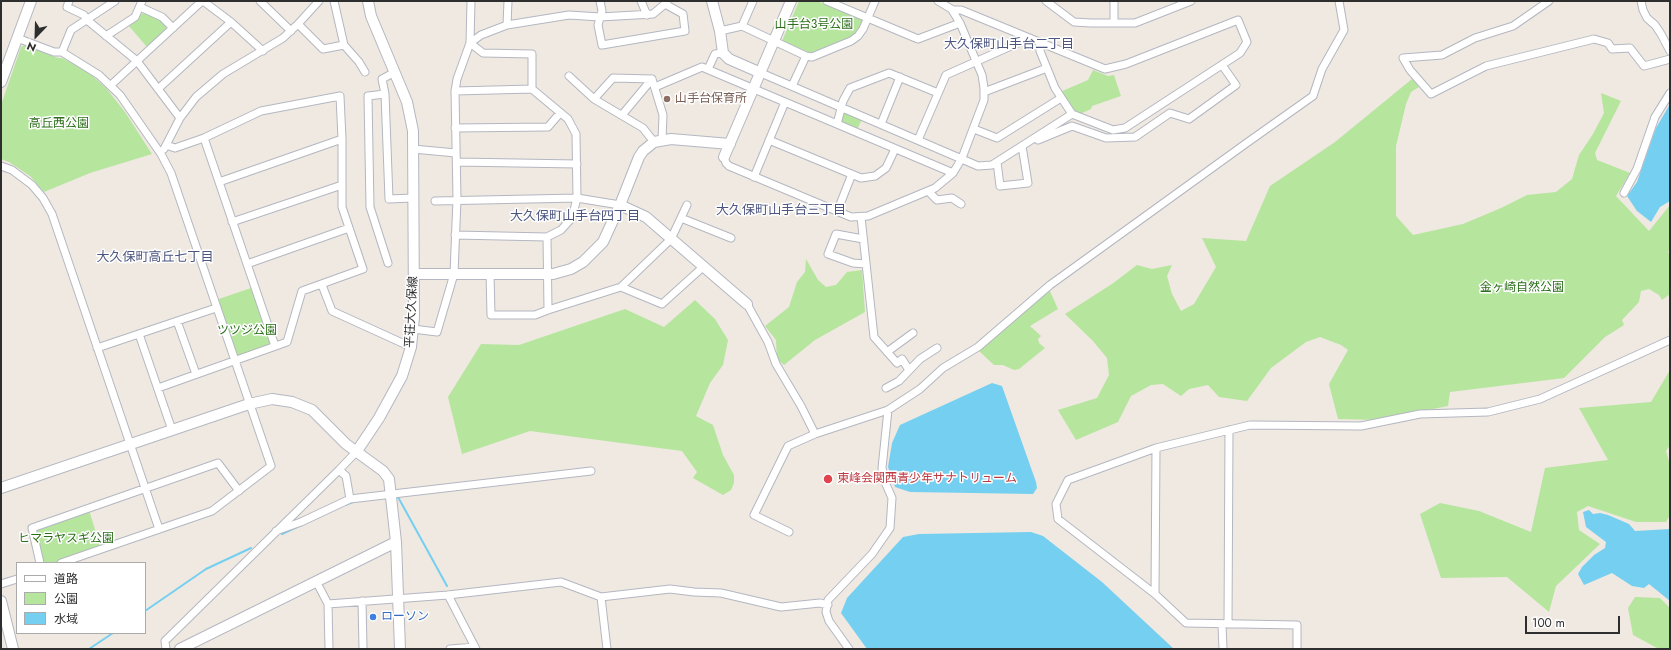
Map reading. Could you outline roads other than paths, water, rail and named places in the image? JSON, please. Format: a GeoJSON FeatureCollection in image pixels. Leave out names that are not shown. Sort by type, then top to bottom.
{"type":"FeatureCollection","features":[{"type":"Feature","properties":{"kind":"street"},"geometry":{"type":"LineString","coordinates":[[1,82],[31,1]]}},
{"type":"Feature","properties":{"kind":"street"},"geometry":{"type":"LineString","coordinates":[[69,1],[67,7],[84,15],[87,20],[137,61],[180,118]]}},
{"type":"Feature","properties":{"kind":"street"},"geometry":{"type":"LineString","coordinates":[[62,52],[71,30],[115,1]]}},
{"type":"Feature","properties":{"kind":"street"},"geometry":{"type":"LineString","coordinates":[[111,85],[202,1],[232,22],[263,51]]}},
{"type":"Feature","properties":{"kind":"street"},"geometry":{"type":"LineString","coordinates":[[260,1],[291,31]]}},
{"type":"Feature","properties":{"kind":"street"},"geometry":{"type":"LineString","coordinates":[[161,154],[180,118],[196,97],[223,74],[263,51],[291,31],[319,1]]}},
{"type":"Feature","properties":{"kind":"street"},"geometry":{"type":"LineString","coordinates":[[334,1],[344,45],[360,62],[365,72]]}},
{"type":"Feature","properties":{"kind":"street","name":"平荘大久保線"},"geometry":{"type":"LineString","coordinates":[[357,451],[395,391],[408,360],[411,347],[414,274],[413,131],[407,102],[371,16],[368,1]]}},
{"type":"Feature","properties":{"kind":"street"},"geometry":{"type":"LineString","coordinates":[[412,329],[437,332],[454,274],[457,199],[455,91],[457,80],[470,44],[471,1]]}},
{"type":"Feature","properties":{"kind":"street"},"geometry":{"type":"LineString","coordinates":[[507,25],[508,1]]}},
{"type":"Feature","properties":{"kind":"street"},"geometry":{"type":"LineString","coordinates":[[470,44],[481,35],[507,25],[569,15],[600,17],[647,15],[653,14],[666,3],[683,14],[685,31],[602,45],[598,25],[600,17],[602,11],[600,1]]}},
{"type":"Feature","properties":{"kind":"street"},"geometry":{"type":"LineString","coordinates":[[641,1],[647,15]]}},
{"type":"Feature","properties":{"kind":"street"},"geometry":{"type":"LineString","coordinates":[[712,1],[720,31],[723,52],[729,59],[978,166],[992,165],[1072,114]]}},
{"type":"Feature","properties":{"kind":"street"},"geometry":{"type":"LineString","coordinates":[[742,26],[753,1]]}},
{"type":"Feature","properties":{"kind":"street"},"geometry":{"type":"LineString","coordinates":[[791,1],[724,157],[729,166],[851,217],[868,216],[935,188],[953,173],[962,158],[974,129],[984,92],[982,75],[960,23],[952,10],[940,1]]}},
{"type":"Feature","properties":{"kind":"street"},"geometry":{"type":"LineString","coordinates":[[827,1],[918,39],[960,23]]}},
{"type":"Feature","properties":{"kind":"street"},"geometry":{"type":"LineString","coordinates":[[720,31],[742,26],[806,56],[812,57],[851,42],[858,36],[875,1]]}},
{"type":"Feature","properties":{"kind":"street"},"geometry":{"type":"LineString","coordinates":[[1046,1],[1074,22],[1114,23],[1135,23],[1191,1]]}},
{"type":"Feature","properties":{"kind":"street"},"geometry":{"type":"LineString","coordinates":[[1114,1],[1114,23]]}},
{"type":"Feature","properties":{"kind":"street"},"geometry":{"type":"LineString","coordinates":[[789,532],[754,515],[788,446],[815,434],[888,410],[920,389],[942,368],[978,347],[1050,285],[1313,96],[1322,69],[1344,30],[1340,1]]}},
{"type":"Feature","properties":{"kind":"street"},"geometry":{"type":"LineString","coordinates":[[1549,1],[1513,26],[1475,38],[1442,55],[1404,58],[1410,70],[1431,94],[1486,66],[1594,39],[1608,43],[1612,49],[1630,48],[1644,66],[1670,59]]}},
{"type":"Feature","properties":{"kind":"street"},"geometry":{"type":"LineString","coordinates":[[1641,1],[1645,14],[1655,25],[1670,52]]}},
{"type":"Feature","properties":{"kind":"street"},"geometry":{"type":"LineString","coordinates":[[106,36],[135,17],[141,4],[162,17],[173,28]]}},
{"type":"Feature","properties":{"kind":"street"},"geometry":{"type":"LineString","coordinates":[[952,10],[961,10],[1105,69],[1126,64],[1238,20],[1247,42],[1240,53],[1222,65],[1125,128],[1113,130],[1072,114],[1061,98],[1047,68],[1040,51],[1040,43]]}},
{"type":"Feature","properties":{"kind":"street"},"geometry":{"type":"LineString","coordinates":[[158,89],[232,22]]}},
{"type":"Feature","properties":{"kind":"street"},"geometry":{"type":"LineString","coordinates":[[298,24],[323,49],[344,45]]}},
{"type":"Feature","properties":{"kind":"street"},"geometry":{"type":"LineString","coordinates":[[17,38],[54,52],[62,52],[82,63],[111,85],[149,135],[161,154],[170,173],[271,466],[212,511],[64,562]]}},
{"type":"Feature","properties":{"kind":"street"},"geometry":{"type":"LineString","coordinates":[[918,140],[946,75],[1029,38]]}},
{"type":"Feature","properties":{"kind":"street"},"geometry":{"type":"LineString","coordinates":[[470,44],[483,53],[532,54],[532,90]]}},
{"type":"Feature","properties":{"kind":"street"},"geometry":{"type":"LineString","coordinates":[[708,69],[715,54],[723,52]]}},
{"type":"Feature","properties":{"kind":"street"},"geometry":{"type":"LineString","coordinates":[[792,86],[806,56]]}},
{"type":"Feature","properties":{"kind":"street"},"geometry":{"type":"LineString","coordinates":[[1035,138],[1038,140],[1072,126],[1106,138],[1135,137],[1170,113],[1189,119],[1236,85],[1222,65]]}},
{"type":"Feature","properties":{"kind":"street"},"geometry":{"type":"LineString","coordinates":[[655,88],[702,67],[953,173]]}},
{"type":"Feature","properties":{"kind":"street"},"geometry":{"type":"LineString","coordinates":[[984,92],[1047,68]]}},
{"type":"Feature","properties":{"kind":"street"},"geometry":{"type":"LineString","coordinates":[[395,72],[382,79],[385,94],[389,199],[413,198]]}},
{"type":"Feature","properties":{"kind":"street"},"geometry":{"type":"LineString","coordinates":[[837,124],[843,108],[843,101],[850,88],[888,73],[938,93]]}},
{"type":"Feature","properties":{"kind":"street"},"geometry":{"type":"LineString","coordinates":[[569,76],[594,99],[643,128],[658,141]]}},
{"type":"Feature","properties":{"kind":"street"},"geometry":{"type":"LineString","coordinates":[[881,124],[900,77]]}},
{"type":"Feature","properties":{"kind":"street"},"geometry":{"type":"LineString","coordinates":[[594,99],[613,78],[652,79]]}},
{"type":"Feature","properties":{"kind":"street"},"geometry":{"type":"LineString","coordinates":[[652,79],[663,115],[658,141]]}},
{"type":"Feature","properties":{"kind":"street"},"geometry":{"type":"LineString","coordinates":[[622,115],[652,79]]}},
{"type":"Feature","properties":{"kind":"street"},"geometry":{"type":"LineString","coordinates":[[455,91],[532,90],[568,119],[576,134],[577,164],[577,198],[572,218],[562,230],[548,236],[456,235]]}},
{"type":"Feature","properties":{"kind":"street"},"geometry":{"type":"LineString","coordinates":[[1624,193],[1637,169],[1655,117],[1670,93]]}},
{"type":"Feature","properties":{"kind":"street"},"geometry":{"type":"LineString","coordinates":[[385,94],[368,96],[370,207],[388,263]]}},
{"type":"Feature","properties":{"kind":"street"},"geometry":{"type":"LineString","coordinates":[[158,388],[287,342],[302,291],[363,269],[342,207],[342,139],[340,96],[261,111],[204,138],[175,148],[166,145]]}},
{"type":"Feature","properties":{"kind":"street"},"geometry":{"type":"LineString","coordinates":[[974,129],[997,138],[1061,98]]}},
{"type":"Feature","properties":{"kind":"street"},"geometry":{"type":"LineString","coordinates":[[754,177],[785,102]]}},
{"type":"Feature","properties":{"kind":"street"},"geometry":{"type":"LineString","coordinates":[[455,128],[548,127],[560,113]]}},
{"type":"Feature","properties":{"kind":"street"},"geometry":{"type":"LineString","coordinates":[[204,138],[275,346]]}},
{"type":"Feature","properties":{"kind":"street"},"geometry":{"type":"LineString","coordinates":[[219,182],[342,139]]}},
{"type":"Feature","properties":{"kind":"street"},"geometry":{"type":"LineString","coordinates":[[769,140],[862,178],[875,176],[886,168],[895,149]]}},
{"type":"Feature","properties":{"kind":"street"},"geometry":{"type":"LineString","coordinates":[[414,274],[547,274],[571,269],[583,262],[603,242],[620,205],[639,157],[643,151],[658,141],[697,141],[730,144]]}},
{"type":"Feature","properties":{"kind":"street"},"geometry":{"type":"LineString","coordinates":[[997,162],[1000,186],[1028,183],[1022,146]]}},
{"type":"Feature","properties":{"kind":"street"},"geometry":{"type":"LineString","coordinates":[[413,149],[456,153]]}},
{"type":"Feature","properties":{"kind":"street"},"geometry":{"type":"LineString","coordinates":[[457,162],[577,164]]}},
{"type":"Feature","properties":{"kind":"street"},"geometry":{"type":"LineString","coordinates":[[1,166],[12,170],[32,185],[43,198],[52,214],[160,529]]}},
{"type":"Feature","properties":{"kind":"street"},"geometry":{"type":"LineString","coordinates":[[837,212],[852,174]]}},
{"type":"Feature","properties":{"kind":"street"},"geometry":{"type":"LineString","coordinates":[[232,222],[342,185]]}},
{"type":"Feature","properties":{"kind":"street"},"geometry":{"type":"LineString","coordinates":[[928,191],[937,200],[952,198],[961,204]]}},
{"type":"Feature","properties":{"kind":"street"},"geometry":{"type":"LineString","coordinates":[[434,201],[457,199],[577,198],[620,205],[646,217],[747,304],[768,342],[776,364],[801,406],[815,434]]}},
{"type":"Feature","properties":{"kind":"street"},"geometry":{"type":"LineString","coordinates":[[490,274],[490,315],[536,315],[621,287],[671,239],[687,205]]}},
{"type":"Feature","properties":{"kind":"street"},"geometry":{"type":"LineString","coordinates":[[861,217],[874,337],[897,363],[902,359],[909,370]]}},
{"type":"Feature","properties":{"kind":"street"},"geometry":{"type":"LineString","coordinates":[[681,218],[731,238]]}},
{"type":"Feature","properties":{"kind":"street"},"geometry":{"type":"LineString","coordinates":[[247,264],[349,228]]}},
{"type":"Feature","properties":{"kind":"street"},"geometry":{"type":"LineString","coordinates":[[863,240],[836,234],[828,254],[854,263],[866,264]]}},
{"type":"Feature","properties":{"kind":"street"},"geometry":{"type":"LineString","coordinates":[[548,236],[548,310]]}},
{"type":"Feature","properties":{"kind":"street"},"geometry":{"type":"LineString","coordinates":[[621,287],[662,304],[703,267]]}},
{"type":"Feature","properties":{"kind":"street"},"geometry":{"type":"LineString","coordinates":[[322,285],[332,311],[411,347]]}},
{"type":"Feature","properties":{"kind":"street"},"geometry":{"type":"LineString","coordinates":[[97,348],[216,308]]}},
{"type":"Feature","properties":{"kind":"street"},"geometry":{"type":"LineString","coordinates":[[177,321],[196,374]]}},
{"type":"Feature","properties":{"kind":"street"},"geometry":{"type":"LineString","coordinates":[[887,352],[913,333]]}},
{"type":"Feature","properties":{"kind":"street"},"geometry":{"type":"LineString","coordinates":[[139,334],[172,430]]}},
{"type":"Feature","properties":{"kind":"street"},"geometry":{"type":"LineString","coordinates":[[1297,649],[1298,625],[1186,623],[1155,594],[1058,519],[1056,504],[1068,480],[1156,448],[1250,424],[1361,426],[1420,414],[1488,412],[1540,399],[1670,340]]}},
{"type":"Feature","properties":{"kind":"street"},"geometry":{"type":"LineString","coordinates":[[886,388],[899,381],[920,359],[937,348]]}},
{"type":"Feature","properties":{"kind":"street"},"geometry":{"type":"LineString","coordinates":[[1,488],[250,404],[272,399],[292,402],[312,410],[346,444],[387,475],[392,495],[396,542],[400,649]]}},
{"type":"Feature","properties":{"kind":"street"},"geometry":{"type":"LineString","coordinates":[[849,649],[829,621],[826,612],[828,600],[872,554],[890,528],[892,498],[885,482],[882,468],[888,410]]}},
{"type":"Feature","properties":{"kind":"street"},"geometry":{"type":"LineString","coordinates":[[1222,649],[1225,624],[1229,430]]}},
{"type":"Feature","properties":{"kind":"street"},"geometry":{"type":"LineString","coordinates":[[1155,594],[1156,448]]}},
{"type":"Feature","properties":{"kind":"street"},"geometry":{"type":"LineString","coordinates":[[166,649],[165,641],[357,451]]}},
{"type":"Feature","properties":{"kind":"street"},"geometry":{"type":"LineString","coordinates":[[40,562],[32,528],[218,463],[239,491]]}},
{"type":"Feature","properties":{"kind":"street"},"geometry":{"type":"LineString","coordinates":[[339,470],[346,476],[350,499]]}},
{"type":"Feature","properties":{"kind":"street"},"geometry":{"type":"LineString","coordinates":[[276,531],[301,522],[350,499],[591,471]]}},
{"type":"Feature","properties":{"kind":"street"},"geometry":{"type":"LineString","coordinates":[[180,649],[396,542]]}},
{"type":"Feature","properties":{"kind":"street"},"geometry":{"type":"LineString","coordinates":[[1,584],[16,579]]}},
{"type":"Feature","properties":{"kind":"street"},"geometry":{"type":"LineString","coordinates":[[316,581],[328,604],[329,649]]}},
{"type":"Feature","properties":{"kind":"street"},"geometry":{"type":"LineString","coordinates":[[328,604],[448,595],[561,582],[602,597],[670,589],[721,593],[782,607],[820,603],[828,605]]}},
{"type":"Feature","properties":{"kind":"street"},"geometry":{"type":"LineString","coordinates":[[448,595],[476,648],[450,649]]}},
{"type":"Feature","properties":{"kind":"street"},"geometry":{"type":"LineString","coordinates":[[602,597],[607,649]]}},
{"type":"Feature","properties":{"kind":"street"},"geometry":{"type":"LineString","coordinates":[[1,601],[13,649]]}},
{"type":"Feature","properties":{"kind":"street"},"geometry":{"type":"LineString","coordinates":[[362,602],[363,649]]}},
{"type":"Feature","properties":{"kind":"water"},"geometry":{"type":"Polygon","coordinates":[[[1670,104],[1670,201],[1660,207],[1651,222],[1637,211],[1627,196],[1637,182],[1656,128],[1670,104]]]}},
{"type":"Feature","properties":{"kind":"water"},"geometry":{"type":"Polygon","coordinates":[[[992,383],[1002,386],[1036,482],[1037,488],[1033,494],[910,492],[895,487],[888,467],[892,443],[900,425],[992,383]]]}},
{"type":"Feature","properties":{"kind":"water"},"geometry":{"type":"Polygon","coordinates":[[[1589,510],[1593,514],[1600,513],[1608,515],[1629,524],[1635,531],[1670,529],[1670,601],[1649,584],[1644,588],[1632,586],[1612,573],[1584,585],[1578,574],[1582,567],[1594,555],[1605,548],[1606,542],[1586,527],[1583,512],[1589,510]]]}},
{"type":"Feature","properties":{"kind":"water"},"geometry":{"type":"Polygon","coordinates":[[[1031,532],[1043,536],[1102,582],[1174,649],[867,649],[841,613],[847,598],[903,537],[919,534],[1031,532]]]}},
{"type":"Feature","properties":{"kind":"waterway"},"geometry":{"type":"LineString","coordinates":[[398,497],[447,586]]}},
{"type":"Feature","properties":{"kind":"waterway"},"geometry":{"type":"LineString","coordinates":[[345,505],[356,501]]}},
{"type":"Feature","properties":{"kind":"waterway"},"geometry":{"type":"LineString","coordinates":[[282,534],[297,527]]}},
{"type":"Feature","properties":{"kind":"waterway"},"geometry":{"type":"LineString","coordinates":[[146,610],[206,569],[251,548]]}},
{"type":"Feature","properties":{"kind":"waterway"},"geometry":{"type":"LineString","coordinates":[[89,649],[112,634]]}},
{"type":"Feature","properties":{"kind":"place","name":"山手台保育所"},"geometry":{"type":"Point","coordinates":[667,99]}},
{"type":"Feature","properties":{"kind":"place","name":"東峰会関西青少年サナトリューム"},"geometry":{"type":"Point","coordinates":[828,479]}},
{"type":"Feature","properties":{"kind":"place","name":"ローソン"},"geometry":{"type":"Point","coordinates":[373,617]}},
{"type":"Feature","properties":{"kind":"district","name":"大久保町山手台二丁目"},"geometry":{"type":"Point","coordinates":[1009,45]}},
{"type":"Feature","properties":{"kind":"district","name":"大久保町山手台三丁目"},"geometry":{"type":"Point","coordinates":[781,211]}},
{"type":"Feature","properties":{"kind":"district","name":"大久保町山手台四丁目"},"geometry":{"type":"Point","coordinates":[575,217]}},
{"type":"Feature","properties":{"kind":"district","name":"大久保町高丘七丁目"},"geometry":{"type":"Point","coordinates":[155,258]}},
{"type":"Feature","properties":{"kind":"park label","name":"山手台3号公園"},"geometry":{"type":"Point","coordinates":[814,25]}},
{"type":"Feature","properties":{"kind":"park label","name":"高丘西公園"},"geometry":{"type":"Point","coordinates":[59,124]}},
{"type":"Feature","properties":{"kind":"park label","name":"金ヶ崎自然公園"},"geometry":{"type":"Point","coordinates":[1522,288]}},
{"type":"Feature","properties":{"kind":"park label","name":"ツツジ公園"},"geometry":{"type":"Point","coordinates":[247,331]}},
{"type":"Feature","properties":{"kind":"park label","name":"ヒマラヤスギ公園"},"geometry":{"type":"Point","coordinates":[66,539]}}]}
